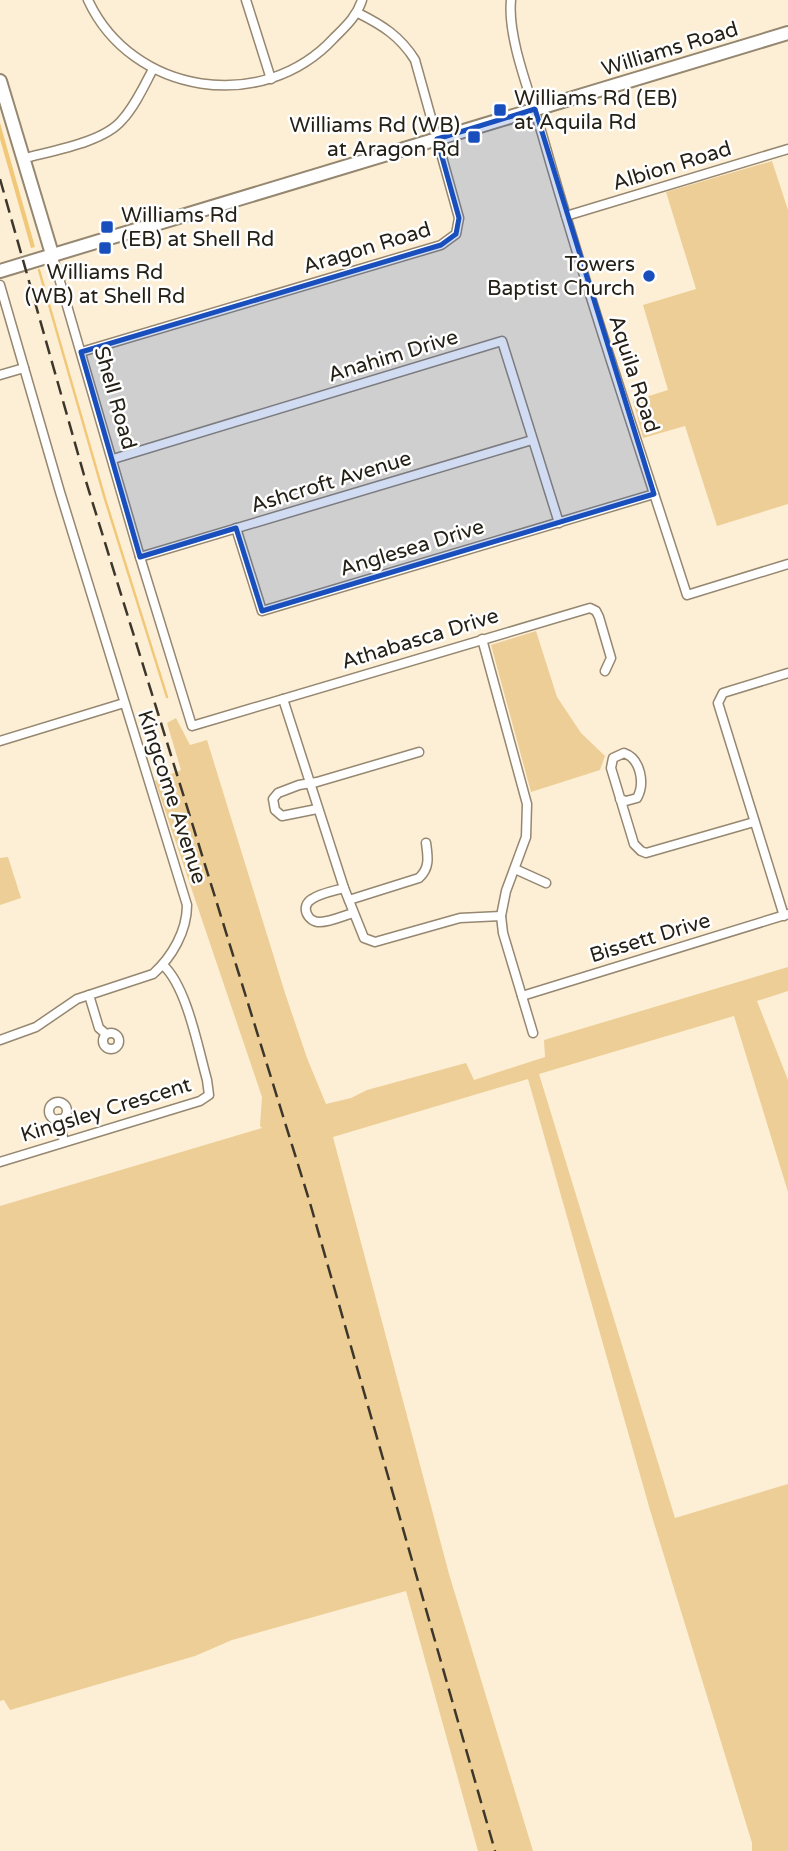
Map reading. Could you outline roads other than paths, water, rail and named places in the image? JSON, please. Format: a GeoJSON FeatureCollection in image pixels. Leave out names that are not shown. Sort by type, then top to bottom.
{"type":"FeatureCollection","features":[{"type":"Feature","properties":{"kind":"street"},"geometry":{"type":"LineString","coordinates":[[88,0],[115,40],[153,69],[184,81],[207,86],[244,86],[292,71],[328,46],[358,13],[362,0]]}},
{"type":"Feature","properties":{"kind":"street"},"geometry":{"type":"LineString","coordinates":[[246,0],[271,79]]}},
{"type":"Feature","properties":{"kind":"street","name":"Aquila Road"},"geometry":{"type":"LineString","coordinates":[[511,0],[513,27],[566,216],[687,595],[788,564]]}},
{"type":"Feature","properties":{"kind":"street","name":"Aragon Road"},"geometry":{"type":"LineString","coordinates":[[81,352],[441,245],[456,234],[459,218],[415,60],[406,45],[389,29],[358,13]]}},
{"type":"Feature","properties":{"kind":"street","name":"Williams Road"},"geometry":{"type":"LineString","coordinates":[[0,271],[788,33]]}},
{"type":"Feature","properties":{"kind":"street"},"geometry":{"type":"LineString","coordinates":[[22,159],[107,132],[121,122],[131,109],[153,69]]}},
{"type":"Feature","properties":{"kind":"street","name":"Shell Road"},"geometry":{"type":"LineString","coordinates":[[0,81],[192,726]]}},
{"type":"Feature","properties":{"kind":"street","name":"Albion Road"},"geometry":{"type":"LineString","coordinates":[[566,216],[788,149]]}},
{"type":"Feature","properties":{"kind":"street"},"geometry":{"type":"LineString","coordinates":[[0,285],[124,703],[0,741]]}},
{"type":"Feature","properties":{"kind":"street","name":"Anahim Drive"},"geometry":{"type":"LineString","coordinates":[[113,459],[502,341],[559,523]]}},
{"type":"Feature","properties":{"kind":"street"},"geometry":{"type":"LineString","coordinates":[[0,375],[24,368]]}},
{"type":"Feature","properties":{"kind":"street","name":"Ashcroft Avenue"},"geometry":{"type":"LineString","coordinates":[[140,557],[532,440]]}},
{"type":"Feature","properties":{"kind":"street","name":"Anglesea Drive"},"geometry":{"type":"LineString","coordinates":[[236,528],[262,611],[654,494]]}},
{"type":"Feature","properties":{"kind":"street","name":"Athabasca Drive"},"geometry":{"type":"LineString","coordinates":[[192,726],[590,608],[600,617],[611,659],[605,671]]}},
{"type":"Feature","properties":{"kind":"street"},"geometry":{"type":"LineString","coordinates":[[482,639],[527,804],[526,837],[506,891],[501,916],[503,933],[533,1033]]}},
{"type":"Feature","properties":{"kind":"street"},"geometry":{"type":"LineString","coordinates":[[786,915],[718,703],[723,693],[788,673]]}},
{"type":"Feature","properties":{"kind":"street"},"geometry":{"type":"LineString","coordinates":[[283,699],[344,888],[361,934],[367,940],[375,942],[460,918],[501,916]]}},
{"type":"Feature","properties":{"kind":"street","name":"Kingcome Avenue"},"geometry":{"type":"LineString","coordinates":[[124,703],[187,905],[183,932],[163,965]]}},
{"type":"Feature","properties":{"kind":"street"},"geometry":{"type":"LineString","coordinates":[[317,809],[288,817],[279,815],[273,799],[278,793],[309,783],[419,752]]}},
{"type":"Feature","properties":{"kind":"street"},"geometry":{"type":"LineString","coordinates":[[620,799],[626,801],[637,798],[642,785],[636,763],[630,755],[624,753],[615,755],[610,766],[620,799],[634,844],[646,853],[754,822]]}},
{"type":"Feature","properties":{"kind":"street"},"geometry":{"type":"LineString","coordinates":[[349,900],[419,878],[428,861],[426,844]]}},
{"type":"Feature","properties":{"kind":"street"},"geometry":{"type":"LineString","coordinates":[[515,869],[546,883]]}},
{"type":"Feature","properties":{"kind":"street"},"geometry":{"type":"LineString","coordinates":[[344,888],[310,900],[306,906],[307,915],[319,922],[353,913]]}},
{"type":"Feature","properties":{"kind":"street","name":"Bissett Drive"},"geometry":{"type":"LineString","coordinates":[[522,996],[786,915]]}},
{"type":"Feature","properties":{"kind":"street"},"geometry":{"type":"LineString","coordinates":[[0,1040],[36,1027],[65,1005],[153,974],[163,965]]}},
{"type":"Feature","properties":{"kind":"street","name":"Kingsley Crescent"},"geometry":{"type":"LineString","coordinates":[[0,1162],[200,1101],[209,1094],[208,1080],[181,992],[163,965]]}},
{"type":"Feature","properties":{"kind":"street"},"geometry":{"type":"LineString","coordinates":[[89,995],[100,1028],[106,1034]]}},
{"type":"Feature","properties":{"kind":"street"},"geometry":{"type":"LineString","coordinates":[[59,1119],[64,1142]]}},
{"type":"Feature","properties":{"kind":"waterway"},"geometry":{"type":"LineString","coordinates":[[39,270],[105,499],[167,697]]}},
{"type":"Feature","properties":{"kind":"railway"},"geometry":{"type":"LineString","coordinates":[[0,179],[84,475],[310,1203],[495,1851]]}},
{"type":"Feature","properties":{"kind":"place","name":"Williams Rd (EB) at Aquila Rd"},"geometry":{"type":"Point","coordinates":[500,110]}},
{"type":"Feature","properties":{"kind":"place","name":"Williams Rd (WB) at Aragon Rd"},"geometry":{"type":"Point","coordinates":[474,137]}},
{"type":"Feature","properties":{"kind":"place","name":"Williams Rd (EB) at Shell Rd"},"geometry":{"type":"Point","coordinates":[107,227]}},
{"type":"Feature","properties":{"kind":"place","name":"Williams Rd (WB) at Shell Rd"},"geometry":{"type":"Point","coordinates":[105,248]}},
{"type":"Feature","properties":{"kind":"place","name":"Towers Baptist Church"},"geometry":{"type":"Point","coordinates":[649,276]}}]}
